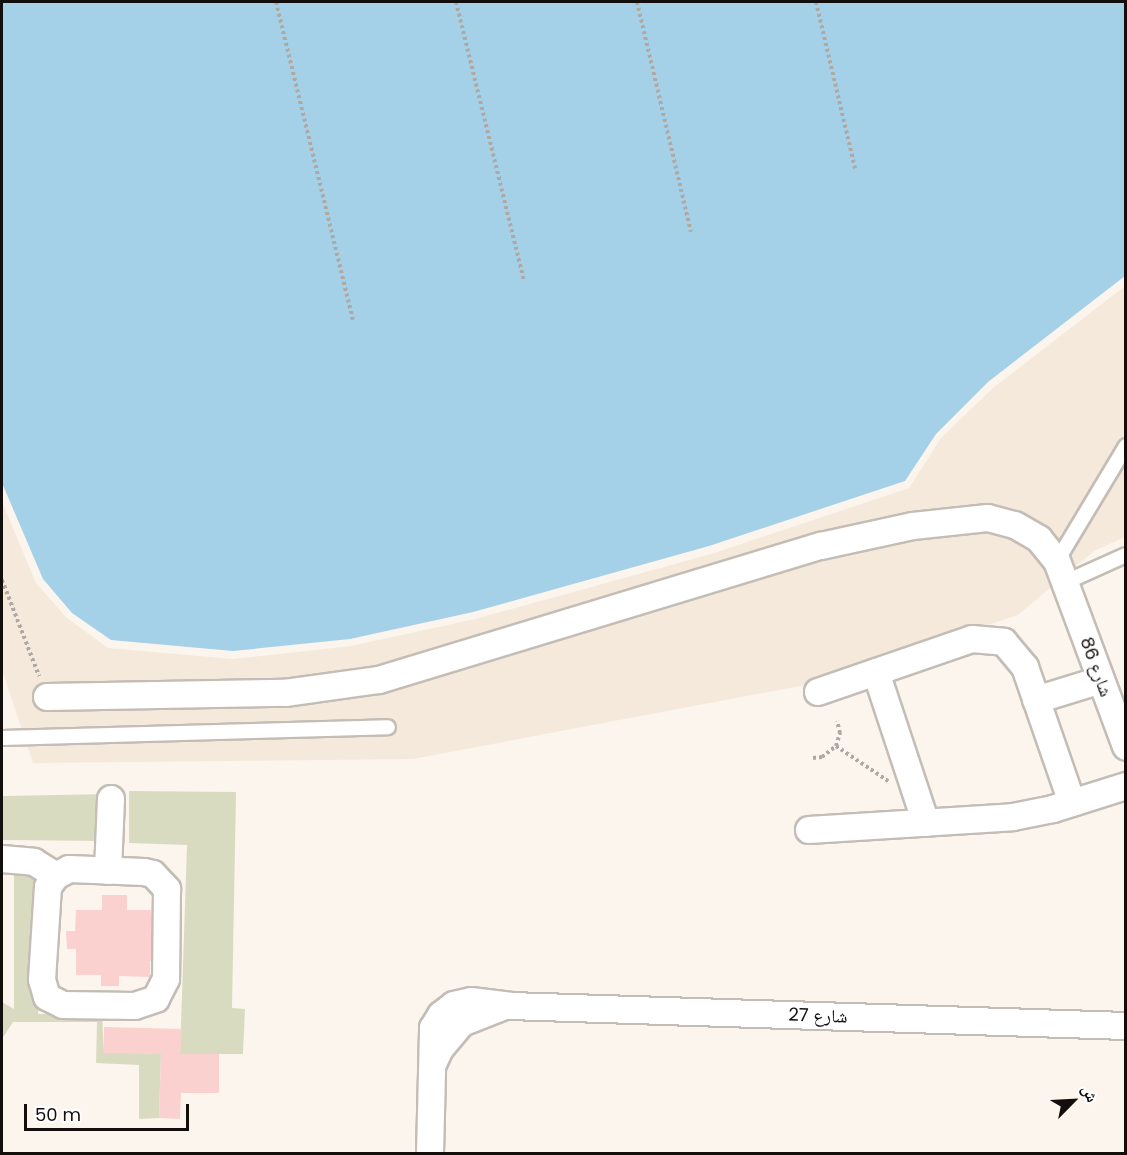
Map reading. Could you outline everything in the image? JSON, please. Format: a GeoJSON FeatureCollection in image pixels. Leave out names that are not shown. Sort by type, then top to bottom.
{"type":"FeatureCollection","features":[{"type":"Feature","properties":{"kind":"street"},"geometry":{"type":"LineString","coordinates":[[47,697],[285,693],[380,680],[820,546],[937,523],[988,518],[1015,525],[1039,539],[1061,571]]}},
{"type":"Feature","properties":{"kind":"street","name":"شارع 86"},"geometry":{"type":"LineString","coordinates":[[1061,571],[1125,747]]}},
{"type":"Feature","properties":{"kind":"street"},"geometry":{"type":"LineString","coordinates":[[818,692],[964,641],[991,638],[1004,642],[1020,657],[1072,803]]}},
{"type":"Feature","properties":{"kind":"street"},"geometry":{"type":"LineString","coordinates":[[876,672],[923,813]]}},
{"type":"Feature","properties":{"kind":"street"},"geometry":{"type":"LineString","coordinates":[[1036,700],[1101,680]]}},
{"type":"Feature","properties":{"kind":"street"},"geometry":{"type":"LineString","coordinates":[[809,830],[923,813],[1013,817],[1072,803],[1125,786]]}},
{"type":"Feature","properties":{"kind":"street"},"geometry":{"type":"LineString","coordinates":[[108,870],[111,799]]}},
{"type":"Feature","properties":{"kind":"street"},"geometry":{"type":"LineString","coordinates":[[2,859],[34,862],[56,876]]}},
{"type":"Feature","properties":{"kind":"street"},"geometry":{"type":"LineString","coordinates":[[69,869],[153,874],[167,889],[166,979],[162,990],[146,1005],[63,1005],[48,997],[42,980],[48,887],[56,876],[69,869]]}},
{"type":"Feature","properties":{"kind":"street","name":"شارع 27"},"geometry":{"type":"LineString","coordinates":[[430,1154],[433,1028],[454,1005],[471,1000],[510,1006],[1125,1026]]}},
{"type":"Feature","properties":{"kind":"lane"},"geometry":{"type":"LineString","coordinates":[[1061,571],[1125,446]]}},
{"type":"Feature","properties":{"kind":"lane"},"geometry":{"type":"LineString","coordinates":[[1061,571],[1125,555]]}},
{"type":"Feature","properties":{"kind":"lane"},"geometry":{"type":"LineString","coordinates":[[2,738],[388,727]]}},
{"type":"Feature","properties":{"kind":"path"},"geometry":{"type":"LineString","coordinates":[[276,2],[353,321]]}},
{"type":"Feature","properties":{"kind":"path"},"geometry":{"type":"LineString","coordinates":[[456,2],[524,281]]}},
{"type":"Feature","properties":{"kind":"path"},"geometry":{"type":"LineString","coordinates":[[637,2],[691,232]]}},
{"type":"Feature","properties":{"kind":"path"},"geometry":{"type":"LineString","coordinates":[[816,2],[855,168]]}},
{"type":"Feature","properties":{"kind":"path"},"geometry":{"type":"LineString","coordinates":[[2,580],[47,697]]}},
{"type":"Feature","properties":{"kind":"path"},"geometry":{"type":"LineString","coordinates":[[813,758],[822,757],[836,746],[840,733],[837,721]]}},
{"type":"Feature","properties":{"kind":"path"},"geometry":{"type":"LineString","coordinates":[[836,746],[923,813]]}},
{"type":"Feature","properties":{"kind":"shaded area"},"geometry":{"type":"Polygon","coordinates":[[[1125,286],[1125,537],[1094,551],[1018,615],[811,684],[413,759],[33,763],[2,670],[2,502],[36,583],[67,618],[108,648],[233,659],[351,646],[475,619],[711,554],[909,488],[941,438],[993,388],[1125,286]]]}},
{"type":"Feature","properties":{"kind":"green space"},"geometry":{"type":"Polygon","coordinates":[[[129,791],[236,792],[232,1008],[245,1009],[243,1054],[180,1054],[187,845],[129,843],[129,791]]]}},
{"type":"Feature","properties":{"kind":"green space"},"geometry":{"type":"Polygon","coordinates":[[[110,794],[104,841],[2,840],[2,796],[110,794]]]}},
{"type":"Feature","properties":{"kind":"green space"},"geometry":{"type":"Polygon","coordinates":[[[14,866],[41,869],[38,1014],[102,1014],[104,1052],[161,1054],[159,1118],[139,1119],[139,1065],[96,1063],[97,1022],[13,1022],[2,1039],[2,1002],[14,1009],[14,866]]]}},
{"type":"Feature","properties":{"kind":"water"},"geometry":{"type":"Polygon","coordinates":[[[2,2],[1125,2],[1125,276],[988,382],[936,434],[905,481],[709,546],[473,612],[350,639],[233,651],[111,640],[72,613],[43,579],[2,483],[2,2]]]}},
{"type":"Feature","properties":{"kind":"building"},"geometry":{"type":"Polygon","coordinates":[[[102,895],[127,895],[127,910],[151,910],[151,933],[159,933],[159,961],[150,961],[150,977],[119,976],[119,986],[101,986],[101,975],[76,975],[76,949],[67,949],[66,931],[75,931],[76,910],[102,910],[102,895]]]}},
{"type":"Feature","properties":{"kind":"building"},"geometry":{"type":"Polygon","coordinates":[[[104,1027],[182,1029],[180,1054],[219,1054],[219,1093],[181,1093],[180,1119],[159,1118],[161,1054],[104,1053],[104,1027]]]}}]}
